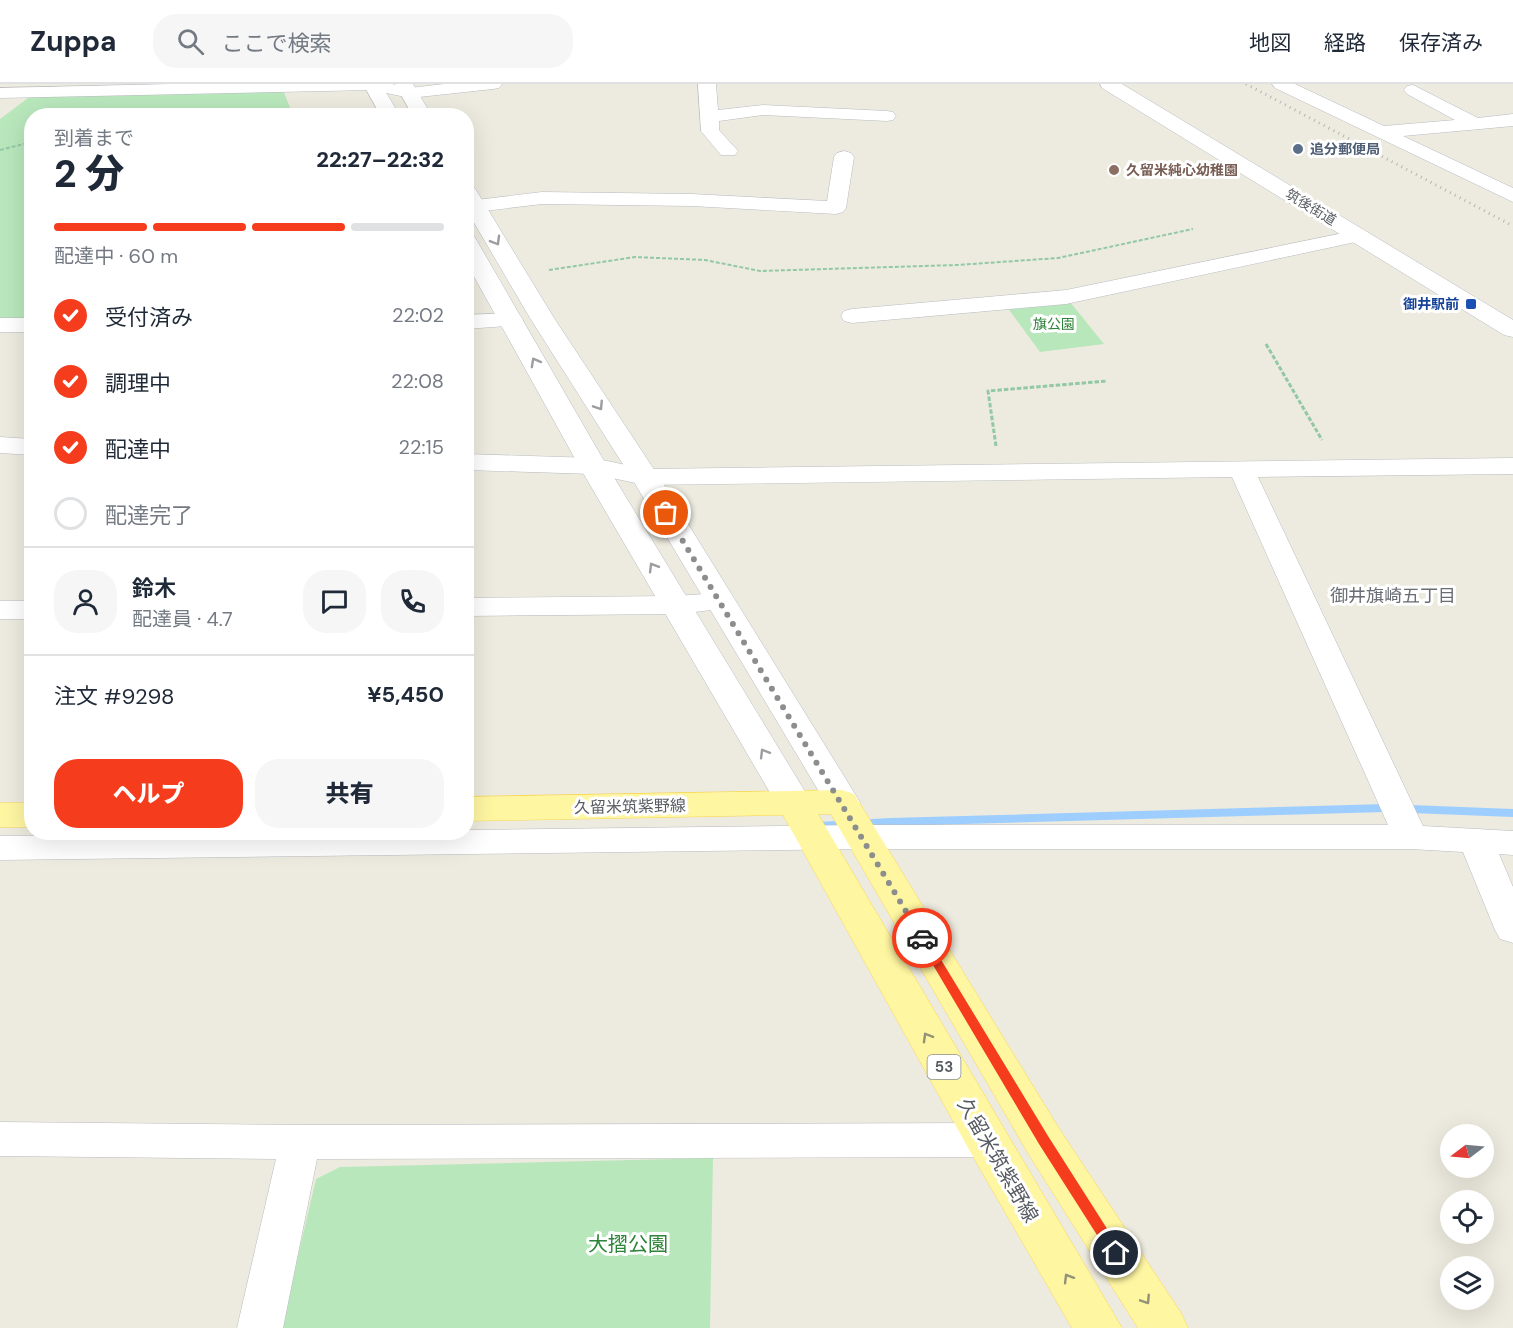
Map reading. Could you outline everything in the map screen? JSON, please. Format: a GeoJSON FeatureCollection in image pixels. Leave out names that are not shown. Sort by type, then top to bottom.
{"type":"FeatureCollection","features":[{"type":"Feature","properties":{"kind":"main road","name":"久留米筑紫野線"},"geometry":{"type":"LineString","coordinates":[[474,809],[842,802]]}},
{"type":"Feature","properties":{"kind":"main road"},"geometry":{"type":"LineString","coordinates":[[842,802],[1043,1140],[1164,1328]]}},
{"type":"Feature","properties":{"kind":"main road","name":"久留米筑紫野線"},"geometry":{"type":"LineString","coordinates":[[794,803],[986,1140],[1098,1328]]}},
{"type":"Feature","properties":{"kind":"main road"},"geometry":{"type":"LineString","coordinates":[[0,815],[24,815]]}},
{"type":"Feature","properties":{"kind":"street"},"geometry":{"type":"LineString","coordinates":[[0,93],[40,88],[372,84],[407,89],[493,84]]}},
{"type":"Feature","properties":{"kind":"street"},"geometry":{"type":"LineString","coordinates":[[372,84],[386,108]]}},
{"type":"Feature","properties":{"kind":"street"},"geometry":{"type":"LineString","coordinates":[[707,84],[710,131],[728,151]]}},
{"type":"Feature","properties":{"kind":"street","name":"筑後街道"},"geometry":{"type":"LineString","coordinates":[[1108,84],[1513,330]]}},
{"type":"Feature","properties":{"kind":"street"},"geometry":{"type":"LineString","coordinates":[[1281,84],[1513,196]]}},
{"type":"Feature","properties":{"kind":"street"},"geometry":{"type":"LineString","coordinates":[[9,111],[40,88]]}},
{"type":"Feature","properties":{"kind":"street"},"geometry":{"type":"LineString","coordinates":[[407,89],[418,108]]}},
{"type":"Feature","properties":{"kind":"street"},"geometry":{"type":"LineString","coordinates":[[1413,90],[1474,123]]}},
{"type":"Feature","properties":{"kind":"street"},"geometry":{"type":"LineString","coordinates":[[710,117],[763,110],[887,116]]}},
{"type":"Feature","properties":{"kind":"street"},"geometry":{"type":"LineString","coordinates":[[1382,132],[1513,120]]}},
{"type":"Feature","properties":{"kind":"street"},"geometry":{"type":"LineString","coordinates":[[474,198],[692,200],[836,208],[844,157]]}},
{"type":"Feature","properties":{"kind":"street"},"geometry":{"type":"LineString","coordinates":[[474,203],[516,275],[645,477],[842,802]]}},
{"type":"Feature","properties":{"kind":"street"},"geometry":{"type":"LineString","coordinates":[[852,316],[1066,297],[1358,236]]}},
{"type":"Feature","properties":{"kind":"street"},"geometry":{"type":"LineString","coordinates":[[474,255],[593,466],[794,803]]}},
{"type":"Feature","properties":{"kind":"street"},"geometry":{"type":"LineString","coordinates":[[474,322],[512,320]]}},
{"type":"Feature","properties":{"kind":"street"},"geometry":{"type":"LineString","coordinates":[[0,325],[24,325]]}},
{"type":"Feature","properties":{"kind":"street"},"geometry":{"type":"LineString","coordinates":[[0,445],[24,446]]}},
{"type":"Feature","properties":{"kind":"street"},"geometry":{"type":"LineString","coordinates":[[474,462],[593,466],[645,477],[1513,466]]}},
{"type":"Feature","properties":{"kind":"street"},"geometry":{"type":"LineString","coordinates":[[1242,470],[1411,837]]}},
{"type":"Feature","properties":{"kind":"street"},"geometry":{"type":"LineString","coordinates":[[474,607],[676,605],[720,602]]}},
{"type":"Feature","properties":{"kind":"street"},"geometry":{"type":"LineString","coordinates":[[0,610],[24,610]]}},
{"type":"Feature","properties":{"kind":"street"},"geometry":{"type":"LineString","coordinates":[[0,848],[862,837],[1411,837],[1513,843]]}},
{"type":"Feature","properties":{"kind":"street"},"geometry":{"type":"LineString","coordinates":[[1476,841],[1513,930]]}},
{"type":"Feature","properties":{"kind":"street"},"geometry":{"type":"LineString","coordinates":[[0,1139],[300,1142],[986,1140]]}},
{"type":"Feature","properties":{"kind":"street"},"geometry":{"type":"LineString","coordinates":[[260,1328],[300,1142]]}},
{"type":"Feature","properties":{"kind":"path"},"geometry":{"type":"LineString","coordinates":[[0,150],[24,144]]}},
{"type":"Feature","properties":{"kind":"path"},"geometry":{"type":"LineString","coordinates":[[516,275],[635,257],[705,260],[760,271],[957,265],[1035,260],[1058,258],[1193,229]]}},
{"type":"Feature","properties":{"kind":"path"},"geometry":{"type":"LineString","coordinates":[[1266,344],[1339,469]]}},
{"type":"Feature","properties":{"kind":"path"},"geometry":{"type":"LineString","coordinates":[[1000,473],[988,391],[1107,381]]}},
{"type":"Feature","properties":{"kind":"green space"},"geometry":{"type":"Polygon","coordinates":[[[281,85],[290,108],[24,108],[24,323],[0,323],[0,119],[36,92],[281,85]]]}},
{"type":"Feature","properties":{"kind":"green space","name":"旗公園"},"geometry":{"type":"Polygon","coordinates":[[[1066,297],[1104,344],[1040,352],[1004,303],[1066,297]]]}},
{"type":"Feature","properties":{"kind":"green space","name":"大摺公園"},"geometry":{"type":"Polygon","coordinates":[[[713,1158],[710,1328],[281,1328],[316,1179],[340,1167],[713,1158]]]}},
{"type":"Feature","properties":{"kind":"waterway"},"geometry":{"type":"LineString","coordinates":[[819,826],[1385,808],[1513,813]]}},
{"type":"Feature","properties":{"kind":"railway"},"geometry":{"type":"LineString","coordinates":[[1246,84],[1513,226]]}},
{"type":"Feature","properties":{"kind":"way so far"},"geometry":{"type":"LineString","coordinates":[[666,513],[922,938]]}},
{"type":"Feature","properties":{"kind":"place","name":"追分郵便局"},"geometry":{"type":"Point","coordinates":[1298,149]}},
{"type":"Feature","properties":{"kind":"place","name":"久留米純心幼稚園"},"geometry":{"type":"Point","coordinates":[1114,170]}},
{"type":"Feature","properties":{"kind":"place","name":"御井駅前"},"geometry":{"type":"Point","coordinates":[1471,304]}},
{"type":"Feature","properties":{"kind":"district","name":"御井旗崎五丁目"},"geometry":{"type":"Point","coordinates":[1393,596]}},
{"type":"Feature","properties":{"kind":"route"},"geometry":{"type":"LineString","coordinates":[[922,938],[1043,1140],[1116,1253]]}}]}
